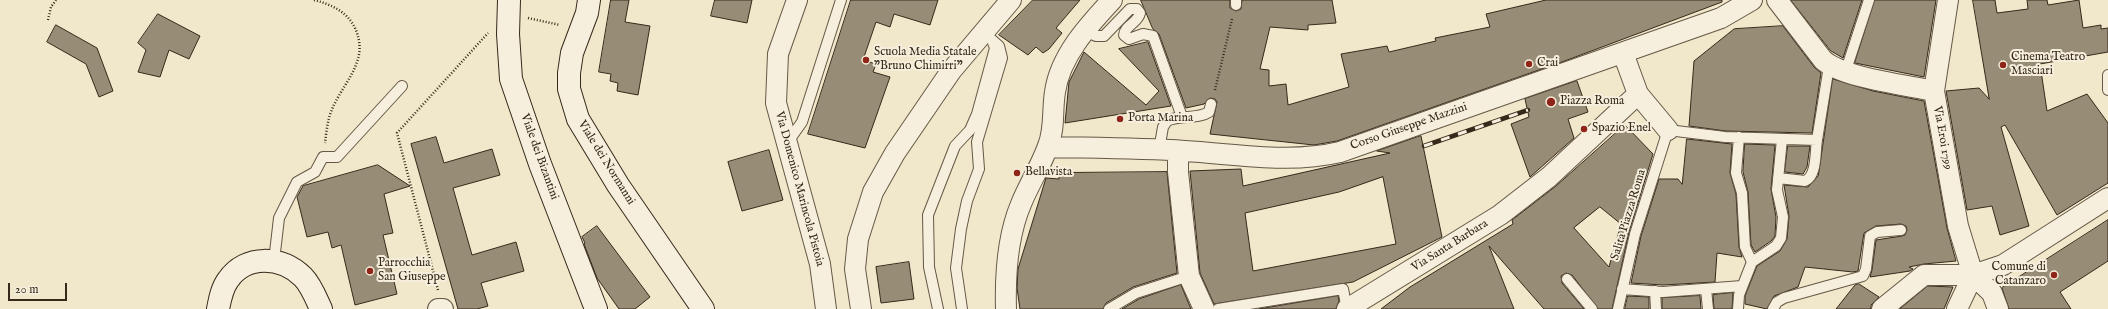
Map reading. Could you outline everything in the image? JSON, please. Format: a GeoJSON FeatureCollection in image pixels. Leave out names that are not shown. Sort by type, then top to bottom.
{"type":"FeatureCollection","features":[{"type":"Feature","properties":{"kind":"street","name":"Viale dei Bizantini"},"geometry":{"type":"LineString","coordinates":[[509,0],[508,34],[511,79],[540,164],[596,309]]}},
{"type":"Feature","properties":{"kind":"street","name":"Viale dei Normanni"},"geometry":{"type":"LineString","coordinates":[[589,0],[587,13],[572,54],[569,73],[569,89],[578,119],[618,185],[703,309]]}},
{"type":"Feature","properties":{"kind":"street","name":"Via Domenico Marincola Pistoia"},"geometry":{"type":"LineString","coordinates":[[797,0],[778,54],[776,103],[820,264],[826,309]]}},
{"type":"Feature","properties":{"kind":"street"},"geometry":{"type":"LineString","coordinates":[[861,309],[855,269],[858,239],[873,192],[899,146],[951,71],[988,36],[1010,0]]}},
{"type":"Feature","properties":{"kind":"street"},"geometry":{"type":"LineString","coordinates":[[1006,309],[1005,282],[1013,226],[1021,204],[1052,136],[1055,92],[1059,74],[1065,60],[1086,30],[1112,0]]}},
{"type":"Feature","properties":{"kind":"street","name":"Corso Giuseppe Mazzini"},"geometry":{"type":"LineString","coordinates":[[1048,147],[1169,150],[1296,158],[1321,156],[1340,152],[1721,18],[1752,0]]}},
{"type":"Feature","properties":{"kind":"street"},"geometry":{"type":"LineString","coordinates":[[1777,0],[1823,60],[1837,69],[1934,92]]}},
{"type":"Feature","properties":{"kind":"street","name":"Via Eroi 1799"},"geometry":{"type":"LineString","coordinates":[[1948,0],[1934,92],[1956,226],[1973,275]]}},
{"type":"Feature","properties":{"kind":"street"},"geometry":{"type":"LineString","coordinates":[[1624,53],[1638,94],[1668,130]]}},
{"type":"Feature","properties":{"kind":"street","name":"Via Santa Barbara"},"geometry":{"type":"LineString","coordinates":[[1347,309],[1500,215],[1549,177],[1638,94]]}},
{"type":"Feature","properties":{"kind":"street"},"geometry":{"type":"LineString","coordinates":[[1169,150],[1178,172],[1189,276],[1204,309]]}},
{"type":"Feature","properties":{"kind":"street"},"geometry":{"type":"LineString","coordinates":[[1882,309],[1924,275],[1973,275],[2003,265],[2108,198]]}},
{"type":"Feature","properties":{"kind":"street"},"geometry":{"type":"LineString","coordinates":[[218,309],[227,282],[233,273],[256,261],[274,261],[292,268],[304,278],[321,309]]}},
{"type":"Feature","properties":{"kind":"street"},"geometry":{"type":"LineString","coordinates":[[1957,309],[1973,275]]}},
{"type":"Feature","properties":{"kind":"street"},"geometry":{"type":"LineString","coordinates":[[1973,275],[1992,293],[1998,309]]}},
{"type":"Feature","properties":{"kind":"lane"},"geometry":{"type":"LineString","coordinates":[[787,143],[802,122],[841,0]]}},
{"type":"Feature","properties":{"kind":"lane"},"geometry":{"type":"LineString","coordinates":[[1778,178],[1805,181],[1812,173],[1817,140],[1837,69],[1869,0]]}},
{"type":"Feature","properties":{"kind":"lane"},"geometry":{"type":"LineString","coordinates":[[1086,30],[1096,36],[1104,36],[1130,9],[1137,9],[1140,13],[1138,18],[1125,30],[1124,35],[1128,39],[1143,34],[1153,36],[1182,117]]}},
{"type":"Feature","properties":{"kind":"lane"},"geometry":{"type":"LineString","coordinates":[[938,309],[929,267],[928,215],[955,146],[970,130],[977,114],[995,48],[988,36]]}},
{"type":"Feature","properties":{"kind":"lane"},"geometry":{"type":"LineString","coordinates":[[962,309],[956,268],[961,229],[967,201],[978,169],[977,142],[1002,58],[1001,50],[988,36]]}},
{"type":"Feature","properties":{"kind":"lane"},"geometry":{"type":"LineString","coordinates":[[2108,75],[2108,90]]}},
{"type":"Feature","properties":{"kind":"lane"},"geometry":{"type":"LineString","coordinates":[[274,261],[279,218],[296,182],[314,172],[323,157],[337,157],[402,86]]}},
{"type":"Feature","properties":{"kind":"lane"},"geometry":{"type":"LineString","coordinates":[[1169,150],[1165,123],[1169,119],[1207,114],[1211,104]]}},
{"type":"Feature","properties":{"kind":"lane"},"geometry":{"type":"LineString","coordinates":[[1668,130],[1739,137],[1817,140]]}},
{"type":"Feature","properties":{"kind":"lane","name":"Salita Piazza Roma"},"geometry":{"type":"LineString","coordinates":[[1618,309],[1635,234],[1668,130]]}},
{"type":"Feature","properties":{"kind":"lane"},"geometry":{"type":"LineString","coordinates":[[1739,137],[1736,173],[1742,193],[1745,247],[1752,262]]}},
{"type":"Feature","properties":{"kind":"lane"},"geometry":{"type":"LineString","coordinates":[[1741,308],[1742,286],[1752,262],[1776,246],[1781,238],[1784,222],[1777,196],[1782,139]]}},
{"type":"Feature","properties":{"kind":"lane"},"geometry":{"type":"LineString","coordinates":[[1773,309],[1781,298],[1863,276],[1866,269],[1870,236],[1877,232],[1900,230]]}},
{"type":"Feature","properties":{"kind":"lane"},"geometry":{"type":"LineString","coordinates":[[1109,309],[1136,293],[1189,276]]}},
{"type":"Feature","properties":{"kind":"lane"},"geometry":{"type":"LineString","coordinates":[[1567,278],[1592,309]]}},
{"type":"Feature","properties":{"kind":"lane"},"geometry":{"type":"LineString","coordinates":[[1622,289],[1654,291],[1742,286]]}},
{"type":"Feature","properties":{"kind":"lane"},"geometry":{"type":"LineString","coordinates":[[1218,309],[1342,289],[1347,309]]}},
{"type":"Feature","properties":{"kind":"lane"},"geometry":{"type":"LineString","coordinates":[[1706,289],[1708,309]]}},
{"type":"Feature","properties":{"kind":"lane"},"geometry":{"type":"LineString","coordinates":[[1654,291],[1656,309]]}},
{"type":"Feature","properties":{"kind":"path"},"geometry":{"type":"LineString","coordinates":[[48,20],[51,8],[56,0]]}},
{"type":"Feature","properties":{"kind":"path"},"geometry":{"type":"LineString","coordinates":[[314,0],[329,4],[351,20],[359,38],[360,46],[358,61],[329,118],[323,157]]}},
{"type":"Feature","properties":{"kind":"path"},"geometry":{"type":"LineString","coordinates":[[1211,104],[1236,2]]}},
{"type":"Feature","properties":{"kind":"path"},"geometry":{"type":"LineString","coordinates":[[526,17],[567,26]]}},
{"type":"Feature","properties":{"kind":"path"},"geometry":{"type":"LineString","coordinates":[[441,309],[397,133],[493,26]]}},
{"type":"Feature","properties":{"kind":"building"},"geometry":{"type":"Polygon","coordinates":[[[611,0],[629,0],[625,22],[650,26],[638,95],[617,91],[618,83],[610,81],[611,74],[599,72],[611,0]]]}},
{"type":"Feature","properties":{"kind":"building"},"geometry":{"type":"Polygon","coordinates":[[[715,0],[752,0],[747,23],[711,16],[715,0]]]}},
{"type":"Feature","properties":{"kind":"building"},"geometry":{"type":"Polygon","coordinates":[[[851,0],[938,0],[930,25],[894,14],[890,27],[876,22],[863,60],[876,64],[873,72],[890,77],[865,148],[808,134],[851,0]]]}},
{"type":"Feature","properties":{"kind":"building"},"geometry":{"type":"Polygon","coordinates":[[[1033,0],[1080,0],[1056,28],[1062,33],[1049,49],[1043,53],[1036,47],[1028,55],[999,35],[1033,0]]]}},
{"type":"Feature","properties":{"kind":"building"},"geometry":{"type":"Polygon","coordinates":[[[1141,0],[1230,0],[1230,8],[1236,11],[1241,9],[1242,0],[1332,0],[1336,23],[1308,25],[1308,30],[1270,27],[1260,69],[1269,70],[1269,86],[1286,84],[1288,105],[1349,87],[1341,54],[1387,46],[1389,52],[1436,41],[1435,38],[1490,27],[1486,14],[1546,0],[1722,0],[1722,2],[1570,59],[1337,141],[1314,145],[1210,134],[1217,102],[1215,99],[1210,98],[1204,104],[1186,108],[1159,34],[1153,29],[1141,0]]]}},
{"type":"Feature","properties":{"kind":"building"},"geometry":{"type":"Polygon","coordinates":[[[1791,0],[1862,0],[1843,58],[1831,51],[1791,0]]]}},
{"type":"Feature","properties":{"kind":"building"},"geometry":{"type":"Polygon","coordinates":[[[1875,0],[1936,0],[1924,77],[1855,63],[1875,0]]]}},
{"type":"Feature","properties":{"kind":"building"},"geometry":{"type":"Polygon","coordinates":[[[1973,0],[1995,0],[1997,13],[2028,9],[2027,0],[2047,0],[2048,5],[2079,0],[2083,28],[2101,25],[2101,29],[2108,28],[2108,52],[2040,64],[2047,111],[2087,94],[2108,123],[2108,183],[2057,215],[2005,125],[2001,127],[2029,226],[2000,235],[1992,206],[1967,210],[1946,91],[1979,88],[1989,99],[1973,0]]]}},
{"type":"Feature","properties":{"kind":"building"},"geometry":{"type":"Polygon","coordinates":[[[158,14],[200,36],[189,59],[169,50],[160,77],[138,72],[146,50],[138,43],[158,14]]]}},
{"type":"Feature","properties":{"kind":"building"},"geometry":{"type":"Polygon","coordinates":[[[56,25],[97,48],[113,91],[99,97],[86,64],[47,42],[56,25]]]}},
{"type":"Feature","properties":{"kind":"building"},"geometry":{"type":"Polygon","coordinates":[[[1783,26],[1814,67],[1821,73],[1812,133],[1726,131],[1689,126],[1694,61],[1734,29],[1783,26]]]}},
{"type":"Feature","properties":{"kind":"building"},"geometry":{"type":"Polygon","coordinates":[[[1148,42],[1171,106],[1065,123],[1069,82],[1084,52],[1146,105],[1159,91],[1119,49],[1148,42]]]}},
{"type":"Feature","properties":{"kind":"building"},"geometry":{"type":"Polygon","coordinates":[[[1833,79],[1873,91],[1924,101],[1947,228],[1956,261],[1924,264],[1909,267],[1913,269],[1910,271],[1870,277],[1876,240],[1902,236],[1905,235],[1907,230],[1906,226],[1901,224],[1876,226],[1864,233],[1858,271],[1853,272],[1805,267],[1798,287],[1774,296],[1767,309],[1745,304],[1745,296],[1757,266],[1780,251],[1787,239],[1789,216],[1784,185],[1808,187],[1818,176],[1833,79]]]}},
{"type":"Feature","properties":{"kind":"building"},"geometry":{"type":"Polygon","coordinates":[[[1577,81],[1588,112],[1568,119],[1574,138],[1530,177],[1511,124],[1529,117],[1525,99],[1577,81]]]}},
{"type":"Feature","properties":{"kind":"building"},"geometry":{"type":"Polygon","coordinates":[[[1625,125],[1653,154],[1629,232],[1612,309],[1598,309],[1572,275],[1566,273],[1561,276],[1562,283],[1584,309],[1544,309],[1489,246],[1514,309],[1381,309],[1410,287],[1513,224],[1512,220],[1556,186],[1625,125]],[[1600,207],[1574,228],[1609,267],[1621,224],[1600,207]]]}},
{"type":"Feature","properties":{"kind":"building"},"geometry":{"type":"Polygon","coordinates":[[[1421,136],[1442,237],[1353,282],[1214,304],[1200,273],[1190,171],[1241,169],[1243,186],[1390,153],[1377,151],[1421,136]],[[1383,177],[1339,192],[1245,213],[1253,271],[1396,244],[1383,177]]]}},
{"type":"Feature","properties":{"kind":"building"},"geometry":{"type":"Polygon","coordinates":[[[436,137],[444,163],[492,149],[500,175],[453,188],[472,255],[516,242],[524,271],[481,283],[488,306],[477,309],[458,309],[411,144],[436,137]]]}},
{"type":"Feature","properties":{"kind":"building"},"geometry":{"type":"Polygon","coordinates":[[[1687,139],[1732,144],[1730,173],[1736,194],[1739,247],[1742,257],[1717,253],[1715,282],[1663,285],[1631,283],[1641,236],[1659,179],[1678,179],[1682,184],[1687,139]]]}},
{"type":"Feature","properties":{"kind":"building"},"geometry":{"type":"Polygon","coordinates":[[[1745,144],[1775,145],[1771,189],[1776,217],[1775,236],[1771,241],[1755,252],[1751,245],[1748,192],[1743,172],[1745,144]]]}},
{"type":"Feature","properties":{"kind":"building"},"geometry":{"type":"Polygon","coordinates":[[[1788,146],[1810,146],[1807,167],[1803,174],[1785,172],[1788,146]]]}},
{"type":"Feature","properties":{"kind":"building"},"geometry":{"type":"Polygon","coordinates":[[[769,150],[783,200],[742,211],[728,162],[769,150]]]}},
{"type":"Feature","properties":{"kind":"building","name":"Parrocchia San Giuseppe"},"geometry":{"type":"Polygon","coordinates":[[[378,165],[410,186],[384,194],[393,233],[383,235],[397,294],[355,305],[341,245],[332,248],[328,232],[307,237],[297,197],[303,186],[378,165]]]}},
{"type":"Feature","properties":{"kind":"building"},"geometry":{"type":"Polygon","coordinates":[[[1167,172],[1177,273],[1133,287],[1106,303],[1103,309],[1020,309],[1017,288],[1018,269],[1046,178],[1059,179],[1059,173],[1167,172]]]}},
{"type":"Feature","properties":{"kind":"building","name":"Comune di Catanzaro"},"geometry":{"type":"Polygon","coordinates":[[[2108,220],[2108,261],[2060,292],[2071,309],[2009,309],[2002,288],[2108,220]]]}},
{"type":"Feature","properties":{"kind":"building"},"geometry":{"type":"Polygon","coordinates":[[[597,226],[650,297],[635,309],[619,309],[597,278],[582,237],[597,226]]]}},
{"type":"Feature","properties":{"kind":"building"},"geometry":{"type":"Polygon","coordinates":[[[909,262],[914,299],[881,303],[876,267],[909,262]]]}},
{"type":"Feature","properties":{"kind":"building"},"geometry":{"type":"Polygon","coordinates":[[[1859,284],[1879,297],[1871,305],[1871,309],[1836,309],[1855,285],[1859,284]]]}},
{"type":"Feature","properties":{"kind":"building"},"geometry":{"type":"Polygon","coordinates":[[[1181,285],[1191,309],[1122,309],[1139,299],[1181,285]]]}},
{"type":"Feature","properties":{"kind":"building"},"geometry":{"type":"Polygon","coordinates":[[[1928,286],[1953,287],[1944,309],[1900,309],[1928,286]]]}},
{"type":"Feature","properties":{"kind":"building"},"geometry":{"type":"Polygon","coordinates":[[[1733,293],[1732,309],[1714,309],[1713,295],[1733,293]]]}},
{"type":"Feature","properties":{"kind":"building"},"geometry":{"type":"Polygon","coordinates":[[[1338,296],[1339,301],[1336,309],[1259,309],[1338,296]]]}},
{"type":"Feature","properties":{"kind":"building"},"geometry":{"type":"Polygon","coordinates":[[[1628,296],[1649,297],[1649,309],[1625,309],[1628,296]]]}},
{"type":"Feature","properties":{"kind":"building"},"geometry":{"type":"Polygon","coordinates":[[[1700,296],[1701,309],[1662,309],[1662,298],[1700,296]]]}},
{"type":"Feature","properties":{"kind":"railway"},"geometry":{"type":"LineString","coordinates":[[1424,146],[1528,110]]}},
{"type":"Feature","properties":{"kind":"place","name":"Scuola Media Statale \"Bruno Chimirri\""},"geometry":{"type":"Point","coordinates":[866,60]}},
{"type":"Feature","properties":{"kind":"place","name":"Crai"},"geometry":{"type":"Point","coordinates":[1529,64]}},
{"type":"Feature","properties":{"kind":"place","name":"Cinema Teatro Masciari"},"geometry":{"type":"Point","coordinates":[2003,65]}},
{"type":"Feature","properties":{"kind":"place","name":"Piazza Roma"},"geometry":{"type":"Point","coordinates":[1551,102]}},
{"type":"Feature","properties":{"kind":"place","name":"Porta Marina"},"geometry":{"type":"Point","coordinates":[1120,119]}},
{"type":"Feature","properties":{"kind":"place","name":"Spazio Enel"},"geometry":{"type":"Point","coordinates":[1584,129]}},
{"type":"Feature","properties":{"kind":"place","name":"Bellavista"},"geometry":{"type":"Point","coordinates":[1017,173]}},
{"type":"Feature","properties":{"kind":"place","name":"Parrocchia San Giuseppe"},"geometry":{"type":"Point","coordinates":[370,271]}},
{"type":"Feature","properties":{"kind":"place","name":"Comune di Catanzaro"},"geometry":{"type":"Point","coordinates":[2054,275]}}]}
